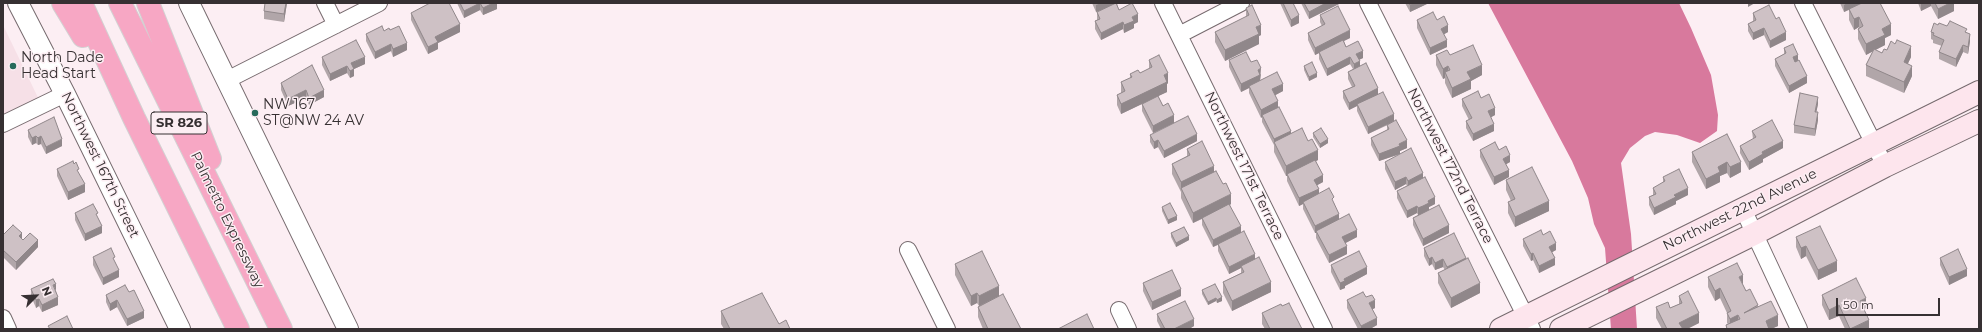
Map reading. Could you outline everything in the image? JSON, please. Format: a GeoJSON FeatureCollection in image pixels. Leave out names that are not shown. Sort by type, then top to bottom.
{"type":"FeatureCollection","features":[{"type":"Feature","properties":{"kind":"highway"},"geometry":{"type":"LineString","coordinates":[[63,3],[134,118]]}},
{"type":"Feature","properties":{"kind":"highway","name":"SR 826"},"geometry":{"type":"LineString","coordinates":[[81,3],[134,118],[238,329]]}},
{"type":"Feature","properties":{"kind":"highway","name":"Palmetto Expressway"},"geometry":{"type":"LineString","coordinates":[[120,3],[281,329]]}},
{"type":"Feature","properties":{"kind":"highway"},"geometry":{"type":"LineString","coordinates":[[148,3],[204,140],[238,242]]}},
{"type":"Feature","properties":{"kind":"main road","name":"Northwest 22nd Avenue"},"geometry":{"type":"LineString","coordinates":[[1501,329],[1528,323],[1743,209],[1979,92]]}},
{"type":"Feature","properties":{"kind":"main road","name":"Northwest 22nd Avenue"},"geometry":{"type":"LineString","coordinates":[[1562,329],[1754,234],[1885,166],[1979,121]]}},
{"type":"Feature","properties":{"kind":"street","name":"Northwest 167th Street"},"geometry":{"type":"LineString","coordinates":[[18,3],[65,94],[180,329]]}},
{"type":"Feature","properties":{"kind":"street"},"geometry":{"type":"LineString","coordinates":[[189,3],[348,329]]}},
{"type":"Feature","properties":{"kind":"street"},"geometry":{"type":"LineString","coordinates":[[325,3],[336,25]]}},
{"type":"Feature","properties":{"kind":"street"},"geometry":{"type":"LineString","coordinates":[[227,80],[380,3]]}},
{"type":"Feature","properties":{"kind":"street","name":"Northwest 171st Terrace"},"geometry":{"type":"LineString","coordinates":[[1163,3],[1324,329]]}},
{"type":"Feature","properties":{"kind":"street"},"geometry":{"type":"LineString","coordinates":[[1179,35],[1241,3]]}},
{"type":"Feature","properties":{"kind":"street","name":"Northwest 172nd Terrace"},"geometry":{"type":"LineString","coordinates":[[1368,3],[1528,323]]}},
{"type":"Feature","properties":{"kind":"street"},"geometry":{"type":"LineString","coordinates":[[1804,3],[1885,166]]}},
{"type":"Feature","properties":{"kind":"street"},"geometry":{"type":"LineString","coordinates":[[3,124],[65,94]]}},
{"type":"Feature","properties":{"kind":"street"},"geometry":{"type":"LineString","coordinates":[[1743,209],[1799,329]]}},
{"type":"Feature","properties":{"kind":"street"},"geometry":{"type":"LineString","coordinates":[[908,250],[947,329]]}},
{"type":"Feature","properties":{"kind":"street"},"geometry":{"type":"LineString","coordinates":[[1119,310],[1128,329]]}},
{"type":"Feature","properties":{"kind":"street"},"geometry":{"type":"LineString","coordinates":[[3,318],[8,329]]}},
{"type":"Feature","properties":{"kind":"shaded area"},"geometry":{"type":"Polygon","coordinates":[[[1488,3],[1679,3],[1691,28],[1711,75],[1718,115],[1717,131],[1700,143],[1677,135],[1655,132],[1645,136],[1630,148],[1621,163],[1631,234],[1637,329],[1611,329],[1605,248],[1594,224],[1588,198],[1572,161],[1488,3]]]}},
{"type":"Feature","properties":{"kind":"shaded area","name":"North Dade Head Start"},"geometry":{"type":"Polygon","coordinates":[[[3,25],[43,108],[3,128],[3,25]]]}},
{"type":"Feature","properties":{"kind":"building"},"geometry":{"type":"Polygon","coordinates":[[[265,3],[286,3],[284,14],[264,11],[265,3]]]}},
{"type":"Feature","properties":{"kind":"building"},"geometry":{"type":"Polygon","coordinates":[[[430,3],[449,3],[460,24],[435,37],[438,42],[428,47],[411,13],[430,3]]]}},
{"type":"Feature","properties":{"kind":"building"},"geometry":{"type":"Polygon","coordinates":[[[460,3],[480,3],[464,11],[460,3]]]}},
{"type":"Feature","properties":{"kind":"building"},"geometry":{"type":"Polygon","coordinates":[[[480,3],[493,3],[483,8],[480,3]]]}},
{"type":"Feature","properties":{"kind":"building"},"geometry":{"type":"Polygon","coordinates":[[[1116,3],[1119,10],[1132,3],[1138,14],[1132,17],[1134,21],[1124,25],[1123,22],[1101,33],[1095,21],[1100,19],[1097,12],[1116,3]]]}},
{"type":"Feature","properties":{"kind":"building"},"geometry":{"type":"Polygon","coordinates":[[[1283,3],[1293,3],[1299,15],[1291,20],[1283,3]]]}},
{"type":"Feature","properties":{"kind":"building"},"geometry":{"type":"Polygon","coordinates":[[[1304,3],[1326,3],[1309,12],[1304,3]]]}},
{"type":"Feature","properties":{"kind":"building"},"geometry":{"type":"Polygon","coordinates":[[[1862,3],[1880,3],[1891,24],[1882,29],[1885,35],[1866,44],[1858,29],[1863,26],[1859,17],[1854,19],[1849,9],[1862,3]]]}},
{"type":"Feature","properties":{"kind":"building"},"geometry":{"type":"Polygon","coordinates":[[[1935,3],[1950,3],[1938,9],[1935,3]]]}},
{"type":"Feature","properties":{"kind":"building"},"geometry":{"type":"Polygon","coordinates":[[[1252,5],[1261,25],[1256,27],[1259,34],[1225,50],[1215,32],[1249,15],[1246,8],[1252,5]]]}},
{"type":"Feature","properties":{"kind":"building"},"geometry":{"type":"Polygon","coordinates":[[[1769,5],[1776,19],[1779,17],[1786,32],[1770,41],[1764,28],[1753,33],[1748,24],[1756,20],[1753,13],[1769,5]]]}},
{"type":"Feature","properties":{"kind":"building"},"geometry":{"type":"Polygon","coordinates":[[[1338,6],[1350,30],[1315,48],[1308,33],[1325,24],[1320,15],[1338,6]]]}},
{"type":"Feature","properties":{"kind":"building"},"geometry":{"type":"Polygon","coordinates":[[[1433,12],[1437,20],[1444,16],[1448,25],[1441,29],[1447,40],[1430,48],[1417,20],[1433,12]]]}},
{"type":"Feature","properties":{"kind":"building"},"geometry":{"type":"Polygon","coordinates":[[[1950,21],[1967,29],[1965,32],[1970,34],[1968,47],[1963,45],[1956,59],[1939,52],[1944,40],[1933,35],[1934,33],[1931,32],[1934,23],[1947,26],[1950,21]]]}},
{"type":"Feature","properties":{"kind":"building"},"geometry":{"type":"Polygon","coordinates":[[[382,26],[384,31],[389,28],[390,30],[399,26],[407,43],[393,49],[391,44],[375,52],[366,34],[382,26]]]}},
{"type":"Feature","properties":{"kind":"building"},"geometry":{"type":"Polygon","coordinates":[[[356,40],[365,57],[351,63],[354,69],[350,71],[347,66],[330,74],[322,57],[356,40]]]}},
{"type":"Feature","properties":{"kind":"building"},"geometry":{"type":"Polygon","coordinates":[[[1343,40],[1346,47],[1358,41],[1363,51],[1356,54],[1360,61],[1354,64],[1350,57],[1327,69],[1319,52],[1343,40]]]}},
{"type":"Feature","properties":{"kind":"building"},"geometry":{"type":"Polygon","coordinates":[[[1897,40],[1911,46],[1904,62],[1912,66],[1904,82],[1866,65],[1874,49],[1882,53],[1884,49],[1887,50],[1891,41],[1895,44],[1897,40]]]}},
{"type":"Feature","properties":{"kind":"building"},"geometry":{"type":"Polygon","coordinates":[[[1793,44],[1798,55],[1793,57],[1795,62],[1799,60],[1807,76],[1789,86],[1775,59],[1786,53],[1784,48],[1793,44]]]}},
{"type":"Feature","properties":{"kind":"building"},"geometry":{"type":"Polygon","coordinates":[[[1473,45],[1482,65],[1467,72],[1471,79],[1452,88],[1445,72],[1450,70],[1448,66],[1443,69],[1436,55],[1447,50],[1450,55],[1473,45]]]}},
{"type":"Feature","properties":{"kind":"building"},"geometry":{"type":"Polygon","coordinates":[[[1246,52],[1251,62],[1257,60],[1261,68],[1258,70],[1260,75],[1241,84],[1229,60],[1246,52]]]}},
{"type":"Feature","properties":{"kind":"building"},"geometry":{"type":"Polygon","coordinates":[[[1159,55],[1168,73],[1164,75],[1167,82],[1121,104],[1117,95],[1125,91],[1121,82],[1132,77],[1130,74],[1138,70],[1140,73],[1152,67],[1149,60],[1159,55]]]}},
{"type":"Feature","properties":{"kind":"building"},"geometry":{"type":"Polygon","coordinates":[[[1312,62],[1317,73],[1309,77],[1304,66],[1312,62]]]}},
{"type":"Feature","properties":{"kind":"building"},"geometry":{"type":"Polygon","coordinates":[[[1366,63],[1378,88],[1349,103],[1343,91],[1355,86],[1348,72],[1366,63]]]}},
{"type":"Feature","properties":{"kind":"building"},"geometry":{"type":"Polygon","coordinates":[[[312,65],[324,90],[309,98],[306,90],[288,99],[281,83],[312,65]]]}},
{"type":"Feature","properties":{"kind":"building"},"geometry":{"type":"Polygon","coordinates":[[[1277,72],[1283,84],[1272,89],[1278,101],[1261,110],[1249,86],[1277,72]]]}},
{"type":"Feature","properties":{"kind":"building"},"geometry":{"type":"Polygon","coordinates":[[[1478,91],[1481,98],[1489,94],[1495,108],[1488,111],[1494,124],[1473,134],[1466,121],[1472,118],[1462,99],[1478,91]]]}},
{"type":"Feature","properties":{"kind":"building"},"geometry":{"type":"Polygon","coordinates":[[[1383,92],[1394,114],[1368,127],[1357,104],[1383,92]]]}},
{"type":"Feature","properties":{"kind":"building"},"geometry":{"type":"Polygon","coordinates":[[[1800,93],[1818,97],[1815,112],[1818,112],[1815,129],[1794,125],[1800,93]]]}},
{"type":"Feature","properties":{"kind":"building"},"geometry":{"type":"Polygon","coordinates":[[[1158,96],[1163,106],[1168,103],[1174,115],[1153,126],[1142,104],[1158,96]]]}},
{"type":"Feature","properties":{"kind":"building"},"geometry":{"type":"Polygon","coordinates":[[[1279,107],[1291,131],[1274,139],[1262,115],[1279,107]]]}},
{"type":"Feature","properties":{"kind":"building"},"geometry":{"type":"Polygon","coordinates":[[[1188,116],[1197,134],[1164,151],[1158,140],[1154,142],[1150,135],[1188,116]]]}},
{"type":"Feature","properties":{"kind":"building"},"geometry":{"type":"Polygon","coordinates":[[[54,117],[62,139],[46,147],[41,136],[38,138],[36,136],[32,138],[28,130],[54,117]]]}},
{"type":"Feature","properties":{"kind":"building"},"geometry":{"type":"Polygon","coordinates":[[[1396,120],[1407,140],[1399,144],[1400,146],[1379,154],[1371,138],[1389,129],[1387,125],[1396,120]]]}},
{"type":"Feature","properties":{"kind":"building"},"geometry":{"type":"Polygon","coordinates":[[[1772,120],[1783,141],[1762,152],[1763,154],[1749,162],[1740,146],[1756,137],[1752,131],[1772,120]]]}},
{"type":"Feature","properties":{"kind":"building"},"geometry":{"type":"Polygon","coordinates":[[[1302,128],[1308,141],[1312,139],[1318,150],[1286,166],[1274,142],[1302,128]]]}},
{"type":"Feature","properties":{"kind":"building"},"geometry":{"type":"Polygon","coordinates":[[[1321,128],[1328,139],[1320,144],[1313,133],[1321,128]]]}},
{"type":"Feature","properties":{"kind":"building"},"geometry":{"type":"Polygon","coordinates":[[[1727,134],[1741,162],[1730,167],[1727,162],[1718,167],[1720,172],[1706,179],[1692,152],[1727,134]]]}},
{"type":"Feature","properties":{"kind":"building"},"geometry":{"type":"Polygon","coordinates":[[[1202,141],[1214,166],[1181,182],[1172,164],[1190,155],[1187,149],[1202,141]]]}},
{"type":"Feature","properties":{"kind":"building"},"geometry":{"type":"Polygon","coordinates":[[[1495,142],[1499,150],[1506,146],[1510,155],[1503,159],[1509,170],[1494,177],[1480,150],[1495,142]]]}},
{"type":"Feature","properties":{"kind":"building"},"geometry":{"type":"Polygon","coordinates":[[[1411,148],[1423,173],[1408,181],[1406,177],[1395,182],[1385,162],[1411,148]]]}},
{"type":"Feature","properties":{"kind":"building"},"geometry":{"type":"Polygon","coordinates":[[[1315,160],[1323,175],[1314,180],[1319,189],[1299,198],[1287,174],[1315,160]]]}},
{"type":"Feature","properties":{"kind":"building"},"geometry":{"type":"Polygon","coordinates":[[[73,161],[74,164],[76,162],[79,169],[77,170],[85,184],[68,192],[57,169],[73,161]]]}},
{"type":"Feature","properties":{"kind":"building"},"geometry":{"type":"Polygon","coordinates":[[[1532,167],[1549,201],[1515,217],[1508,202],[1515,199],[1506,180],[1532,167]]]}},
{"type":"Feature","properties":{"kind":"building"},"geometry":{"type":"Polygon","coordinates":[[[1679,169],[1688,188],[1674,195],[1676,197],[1654,208],[1649,197],[1656,194],[1653,188],[1665,181],[1663,177],[1679,169]]]}},
{"type":"Feature","properties":{"kind":"building"},"geometry":{"type":"Polygon","coordinates":[[[1216,171],[1223,184],[1226,183],[1231,194],[1193,213],[1181,188],[1216,171]]]}},
{"type":"Feature","properties":{"kind":"building"},"geometry":{"type":"Polygon","coordinates":[[[1425,177],[1435,197],[1423,206],[1418,208],[1417,206],[1407,211],[1397,191],[1425,177]]]}},
{"type":"Feature","properties":{"kind":"building"},"geometry":{"type":"Polygon","coordinates":[[[1329,188],[1334,197],[1332,199],[1339,214],[1315,226],[1303,202],[1329,188]]]}},
{"type":"Feature","properties":{"kind":"building"},"geometry":{"type":"Polygon","coordinates":[[[1170,203],[1177,216],[1168,220],[1162,207],[1170,203]]]}},
{"type":"Feature","properties":{"kind":"building"},"geometry":{"type":"Polygon","coordinates":[[[93,204],[98,213],[96,214],[102,226],[85,234],[75,213],[93,204]]]}},
{"type":"Feature","properties":{"kind":"building"},"geometry":{"type":"Polygon","coordinates":[[[1229,204],[1241,226],[1213,240],[1202,218],[1229,204]]]}},
{"type":"Feature","properties":{"kind":"building"},"geometry":{"type":"Polygon","coordinates":[[[1439,205],[1449,225],[1423,239],[1413,218],[1439,205]]]}},
{"type":"Feature","properties":{"kind":"building"},"geometry":{"type":"Polygon","coordinates":[[[1349,214],[1357,230],[1342,237],[1347,246],[1329,255],[1316,231],[1349,214]]]}},
{"type":"Feature","properties":{"kind":"building"},"geometry":{"type":"Polygon","coordinates":[[[13,225],[22,233],[19,236],[23,240],[30,233],[38,240],[16,262],[3,250],[3,235],[13,225]]]}},
{"type":"Feature","properties":{"kind":"building"},"geometry":{"type":"Polygon","coordinates":[[[1820,226],[1837,261],[1818,270],[1806,246],[1801,248],[1796,237],[1820,226]]]}},
{"type":"Feature","properties":{"kind":"building"},"geometry":{"type":"Polygon","coordinates":[[[1184,227],[1189,236],[1176,243],[1171,233],[1184,227]]]}},
{"type":"Feature","properties":{"kind":"building"},"geometry":{"type":"Polygon","coordinates":[[[1541,230],[1543,235],[1550,231],[1556,243],[1549,247],[1555,258],[1539,266],[1533,253],[1531,254],[1523,239],[1541,230]]]}},
{"type":"Feature","properties":{"kind":"building"},"geometry":{"type":"Polygon","coordinates":[[[1244,231],[1255,254],[1229,267],[1218,244],[1244,231]]]}},
{"type":"Feature","properties":{"kind":"building"},"geometry":{"type":"Polygon","coordinates":[[[1454,233],[1466,258],[1447,267],[1443,259],[1435,263],[1432,257],[1429,259],[1424,248],[1454,233]]]}},
{"type":"Feature","properties":{"kind":"building"},"geometry":{"type":"Polygon","coordinates":[[[111,248],[115,257],[113,258],[119,270],[103,278],[93,257],[111,248]]]}},
{"type":"Feature","properties":{"kind":"building"},"geometry":{"type":"Polygon","coordinates":[[[1958,249],[1967,269],[1949,277],[1940,258],[1958,249]]]}},
{"type":"Feature","properties":{"kind":"building"},"geometry":{"type":"Polygon","coordinates":[[[982,251],[999,286],[979,296],[977,293],[971,296],[955,264],[982,251]]]}},
{"type":"Feature","properties":{"kind":"building"},"geometry":{"type":"Polygon","coordinates":[[[1359,251],[1367,267],[1344,279],[1345,281],[1340,283],[1331,265],[1359,251]]]}},
{"type":"Feature","properties":{"kind":"building"},"geometry":{"type":"Polygon","coordinates":[[[1259,257],[1271,282],[1232,301],[1223,282],[1244,272],[1241,266],[1259,257]]]}},
{"type":"Feature","properties":{"kind":"building"},"geometry":{"type":"Polygon","coordinates":[[[1468,258],[1480,283],[1451,298],[1438,273],[1468,258]]]}},
{"type":"Feature","properties":{"kind":"building"},"geometry":{"type":"Polygon","coordinates":[[[1737,263],[1743,275],[1739,277],[1746,291],[1750,289],[1758,305],[1744,313],[1771,301],[1778,315],[1766,321],[1769,329],[1727,329],[1726,325],[1740,319],[1738,315],[1730,319],[1727,313],[1731,311],[1720,288],[1715,291],[1708,277],[1737,263]]]}},
{"type":"Feature","properties":{"kind":"building"},"geometry":{"type":"Polygon","coordinates":[[[1172,270],[1181,289],[1152,302],[1143,283],[1172,270]]]}},
{"type":"Feature","properties":{"kind":"building"},"geometry":{"type":"Polygon","coordinates":[[[1856,278],[1866,298],[1860,301],[1869,320],[1850,329],[1839,305],[1829,310],[1822,295],[1856,278]]]}},
{"type":"Feature","properties":{"kind":"building"},"geometry":{"type":"Polygon","coordinates":[[[53,279],[56,284],[53,285],[58,297],[42,305],[39,299],[36,300],[31,289],[53,279]]]}},
{"type":"Feature","properties":{"kind":"building"},"geometry":{"type":"Polygon","coordinates":[[[1215,284],[1222,297],[1208,302],[1202,290],[1215,284]]]}},
{"type":"Feature","properties":{"kind":"building"},"geometry":{"type":"Polygon","coordinates":[[[125,285],[129,292],[134,290],[144,311],[127,319],[117,300],[110,304],[106,295],[125,285]]]}},
{"type":"Feature","properties":{"kind":"building"},"geometry":{"type":"Polygon","coordinates":[[[1688,291],[1699,313],[1679,323],[1683,329],[1667,329],[1656,307],[1668,302],[1670,308],[1682,303],[1679,296],[1688,291]]]}},
{"type":"Feature","properties":{"kind":"building"},"geometry":{"type":"Polygon","coordinates":[[[1363,292],[1366,297],[1372,295],[1375,300],[1369,303],[1377,318],[1361,326],[1347,300],[1363,292]]]}},
{"type":"Feature","properties":{"kind":"building"},"geometry":{"type":"Polygon","coordinates":[[[762,293],[779,324],[786,320],[790,329],[730,329],[721,311],[762,293]]]}},
{"type":"Feature","properties":{"kind":"building"},"geometry":{"type":"Polygon","coordinates":[[[1003,294],[1021,329],[988,329],[978,307],[1003,294]]]}},
{"type":"Feature","properties":{"kind":"building"},"geometry":{"type":"Polygon","coordinates":[[[1185,301],[1194,319],[1174,329],[1165,329],[1157,314],[1185,301]]]}},
{"type":"Feature","properties":{"kind":"building"},"geometry":{"type":"Polygon","coordinates":[[[1289,303],[1302,329],[1270,329],[1262,313],[1281,304],[1282,306],[1289,303]]]}},
{"type":"Feature","properties":{"kind":"building"},"geometry":{"type":"Polygon","coordinates":[[[1087,314],[1094,329],[1058,329],[1087,314]]]}},
{"type":"Feature","properties":{"kind":"building"},"geometry":{"type":"Polygon","coordinates":[[[67,316],[73,329],[50,329],[48,326],[67,316]]]}},
{"type":"Feature","properties":{"kind":"place","name":"North Dade Head Start"},"geometry":{"type":"Point","coordinates":[13,66]}},
{"type":"Feature","properties":{"kind":"place","name":"NW 167 ST@NW 24 AV"},"geometry":{"type":"Point","coordinates":[255,113]}}]}
